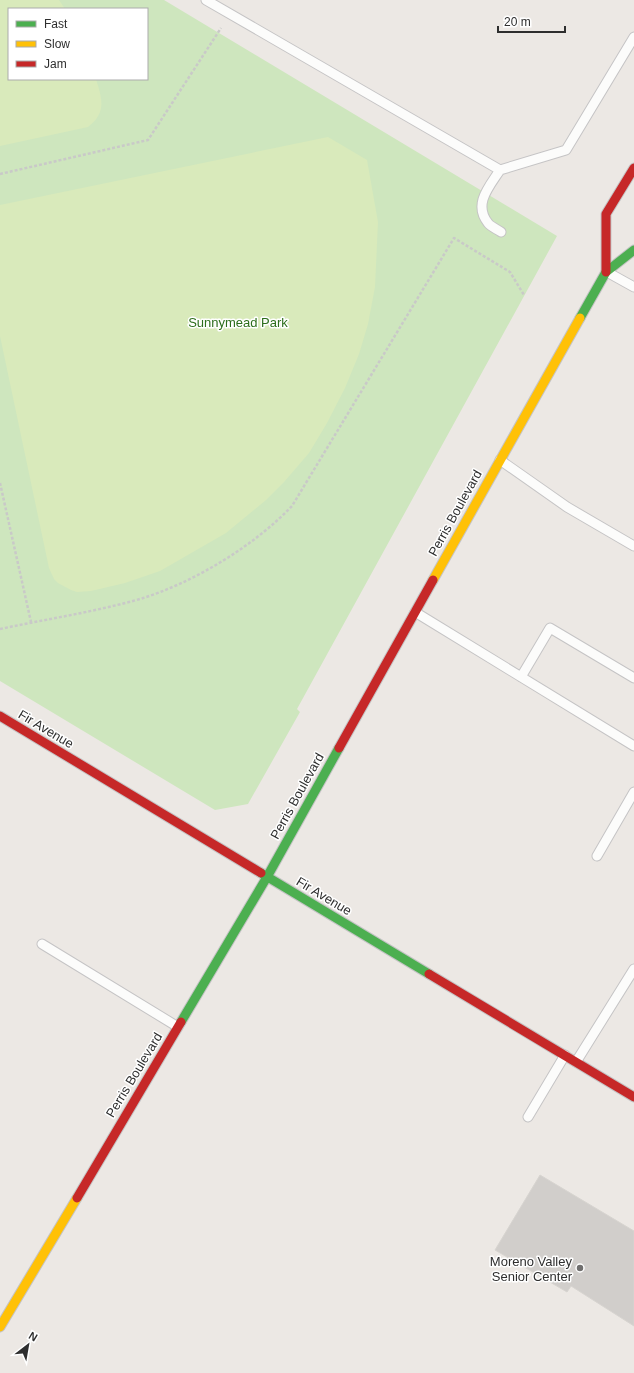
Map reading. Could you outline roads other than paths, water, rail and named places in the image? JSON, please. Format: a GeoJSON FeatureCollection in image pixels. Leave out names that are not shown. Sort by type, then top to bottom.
{"type":"FeatureCollection","features":[{"type":"Feature","properties":{"kind":"main road","name":"Perris Boulevard"},"geometry":{"type":"LineString","coordinates":[[606,272],[606,214],[634,168]]}},
{"type":"Feature","properties":{"kind":"main road","name":"Perris Boulevard"},"geometry":{"type":"LineString","coordinates":[[0,1327],[267,877],[606,272],[634,250]]}},
{"type":"Feature","properties":{"kind":"main road","name":"Fir Avenue"},"geometry":{"type":"LineString","coordinates":[[0,716],[634,1097]]}},
{"type":"Feature","properties":{"kind":"lane"},"geometry":{"type":"LineString","coordinates":[[206,0],[500,170]]}},
{"type":"Feature","properties":{"kind":"lane"},"geometry":{"type":"LineString","coordinates":[[502,232],[489,224],[482,211],[483,197],[500,170],[566,150],[634,38]]}},
{"type":"Feature","properties":{"kind":"lane"},"geometry":{"type":"LineString","coordinates":[[606,272],[634,287]]}},
{"type":"Feature","properties":{"kind":"lane"},"geometry":{"type":"LineString","coordinates":[[500,460],[567,507],[634,546]]}},
{"type":"Feature","properties":{"kind":"lane"},"geometry":{"type":"LineString","coordinates":[[415,612],[634,746]]}},
{"type":"Feature","properties":{"kind":"lane"},"geometry":{"type":"LineString","coordinates":[[522,677],[550,628],[634,678]]}},
{"type":"Feature","properties":{"kind":"lane"},"geometry":{"type":"LineString","coordinates":[[597,856],[634,792]]}},
{"type":"Feature","properties":{"kind":"lane"},"geometry":{"type":"LineString","coordinates":[[42,944],[178,1027]]}},
{"type":"Feature","properties":{"kind":"lane"},"geometry":{"type":"LineString","coordinates":[[576,1062],[634,969]]}},
{"type":"Feature","properties":{"kind":"lane"},"geometry":{"type":"LineString","coordinates":[[528,1117],[565,1056]]}},
{"type":"Feature","properties":{"kind":"place","name":"Moreno Valley Senior Center"},"geometry":{"type":"Point","coordinates":[580,1268]}},
{"type":"Feature","properties":{"kind":"park label","name":"Sunnymead Park"},"geometry":{"type":"Point","coordinates":[238,322]}}]}
